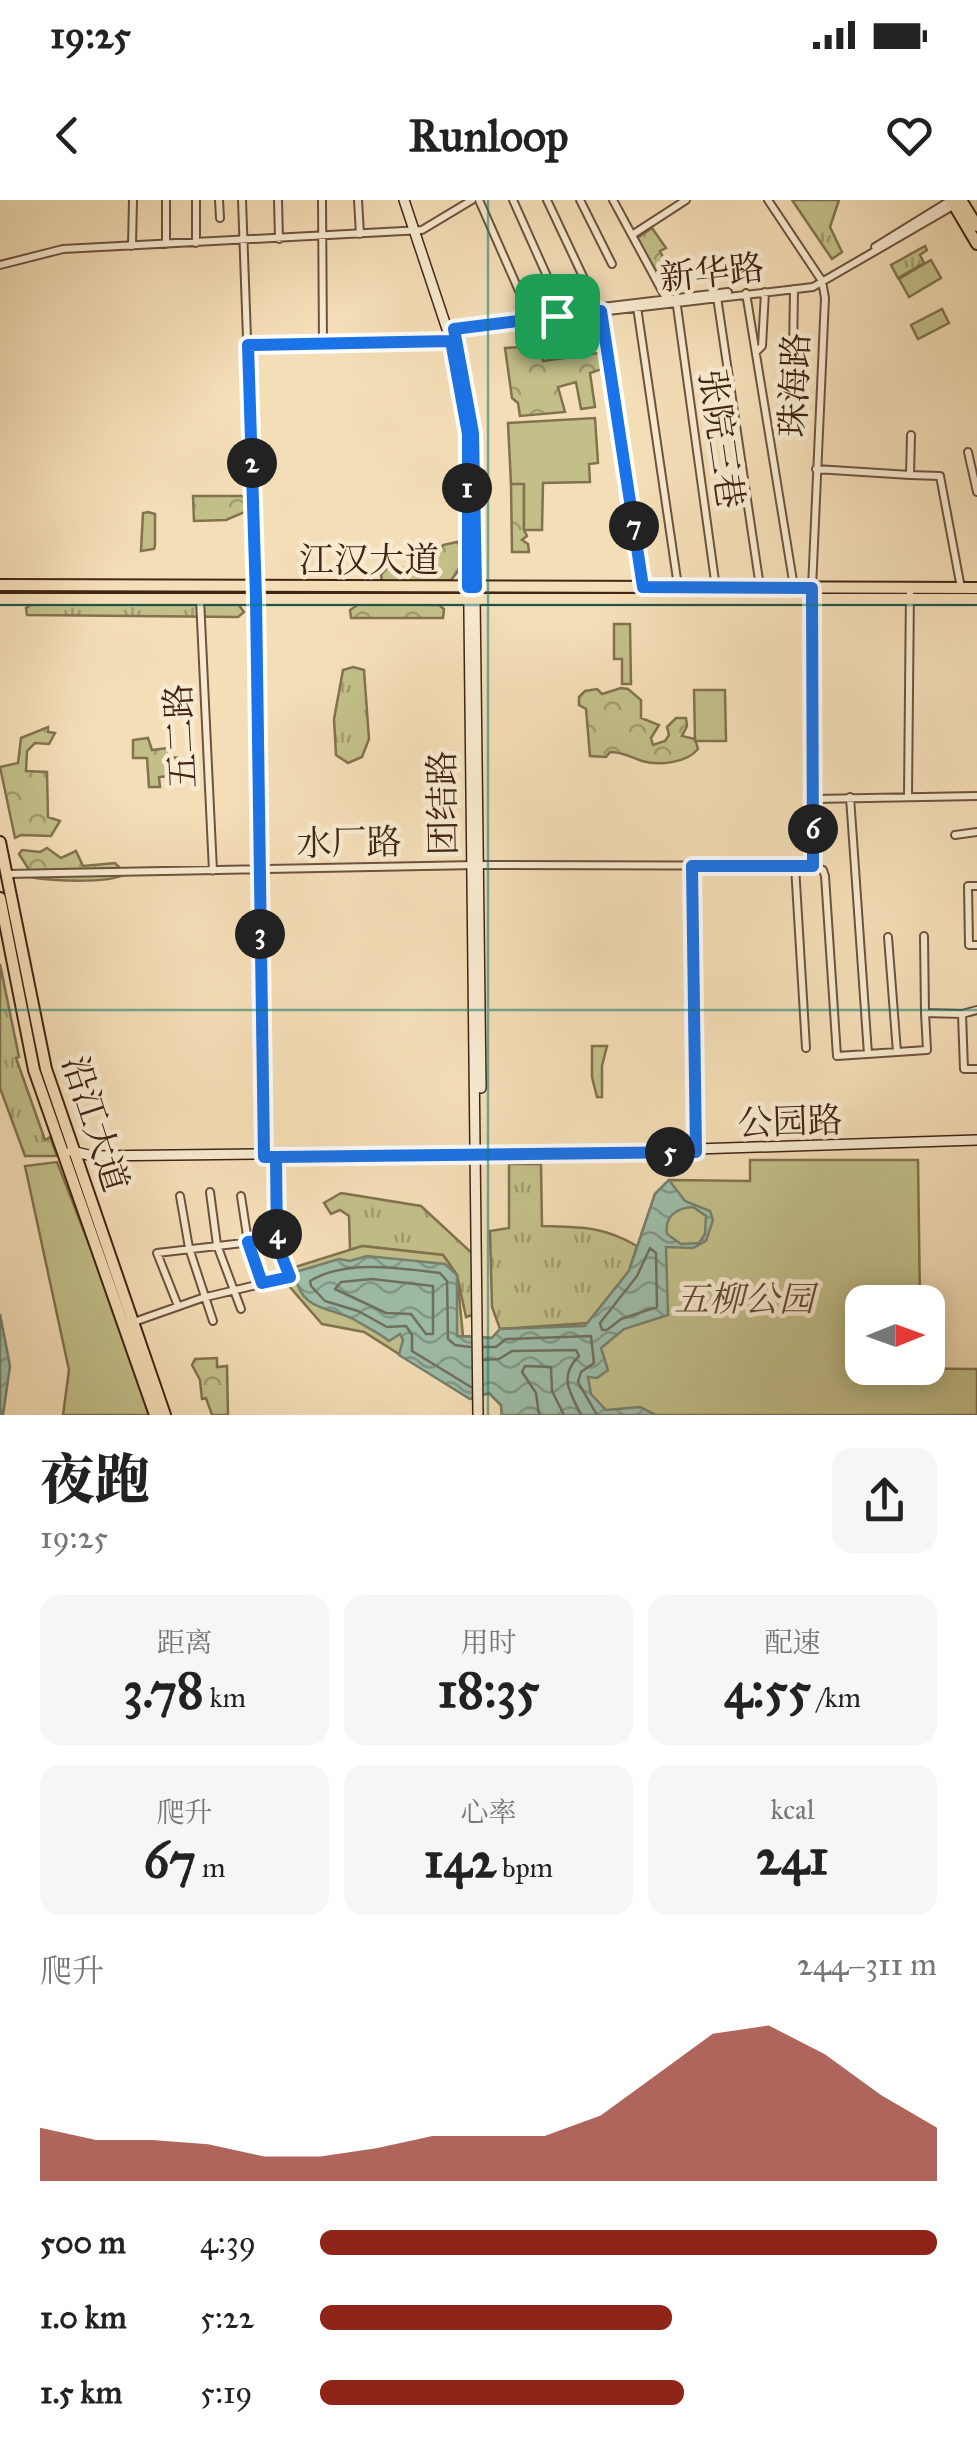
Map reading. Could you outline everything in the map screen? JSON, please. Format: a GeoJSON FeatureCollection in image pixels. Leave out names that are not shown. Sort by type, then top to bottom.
{"type":"FeatureCollection","features":[{"type":"Feature","properties":{"kind":"main road","name":"团结路"},"geometry":{"type":"LineString","coordinates":[[407,200],[453,327],[473,433],[481,1415]]}},
{"type":"Feature","properties":{"kind":"main road"},"geometry":{"type":"LineString","coordinates":[[955,202],[977,226]]}},
{"type":"Feature","properties":{"kind":"main road"},"geometry":{"type":"LineString","coordinates":[[955,202],[977,244]]}},
{"type":"Feature","properties":{"kind":"main road","name":"团结路"},"geometry":{"type":"LineString","coordinates":[[419,230],[451,341],[468,434],[472,593]]}},
{"type":"Feature","properties":{"kind":"main road","name":"江汉大道"},"geometry":{"type":"LineString","coordinates":[[0,585],[256,592],[904,593],[977,599]]}},
{"type":"Feature","properties":{"kind":"main road","name":"江汉大道"},"geometry":{"type":"LineString","coordinates":[[472,593],[643,587],[793,588],[812,592]]}},
{"type":"Feature","properties":{"kind":"main road","name":"江汉大道"},"geometry":{"type":"LineString","coordinates":[[925,594],[977,588]]}},
{"type":"Feature","properties":{"kind":"main road","name":"江汉大道"},"geometry":{"type":"LineString","coordinates":[[0,599],[200,598],[256,592]]}},
{"type":"Feature","properties":{"kind":"main road","name":"沿江大道"},"geometry":{"type":"LineString","coordinates":[[0,842],[46,1069],[165,1415]]}},
{"type":"Feature","properties":{"kind":"main road","name":"沿江大道"},"geometry":{"type":"LineString","coordinates":[[0,898],[34,1070],[155,1415]]}},
{"type":"Feature","properties":{"kind":"main road"},"geometry":{"type":"LineString","coordinates":[[59,1140],[74,1152],[94,1156],[478,1152]]}},
{"type":"Feature","properties":{"kind":"main road","name":"公园路"},"geometry":{"type":"LineString","coordinates":[[86,1186],[88,1165],[98,1159],[977,1143]]}},
{"type":"Feature","properties":{"kind":"street"},"geometry":{"type":"LineString","coordinates":[[132,246],[133,200]]}},
{"type":"Feature","properties":{"kind":"street"},"geometry":{"type":"LineString","coordinates":[[166,200],[166,244]]}},
{"type":"Feature","properties":{"kind":"street"},"geometry":{"type":"LineString","coordinates":[[196,200],[196,243]]}},
{"type":"Feature","properties":{"kind":"street"},"geometry":{"type":"LineString","coordinates":[[220,200],[220,218]]}},
{"type":"Feature","properties":{"kind":"street"},"geometry":{"type":"LineString","coordinates":[[242,200],[256,592],[264,1155]]}},
{"type":"Feature","properties":{"kind":"street"},"geometry":{"type":"LineString","coordinates":[[278,200],[279,239]]}},
{"type":"Feature","properties":{"kind":"street"},"geometry":{"type":"LineString","coordinates":[[322,200],[323,344]]}},
{"type":"Feature","properties":{"kind":"street"},"geometry":{"type":"LineString","coordinates":[[358,200],[360,234]]}},
{"type":"Feature","properties":{"kind":"street"},"geometry":{"type":"LineString","coordinates":[[0,265],[63,249],[419,230],[476,200],[523,300],[526,318]]}},
{"type":"Feature","properties":{"kind":"street"},"geometry":{"type":"LineString","coordinates":[[513,200],[555,294],[557,314]]}},
{"type":"Feature","properties":{"kind":"street"},"geometry":{"type":"LineString","coordinates":[[547,200],[587,285]]}},
{"type":"Feature","properties":{"kind":"street"},"geometry":{"type":"LineString","coordinates":[[580,200],[612,264]]}},
{"type":"Feature","properties":{"kind":"street"},"geometry":{"type":"LineString","coordinates":[[613,200],[672,300]]}},
{"type":"Feature","properties":{"kind":"street"},"geometry":{"type":"LineString","coordinates":[[632,235],[686,200]]}},
{"type":"Feature","properties":{"kind":"street","name":"珠海路"},"geometry":{"type":"LineString","coordinates":[[766,200],[821,282],[825,298],[812,592],[813,866],[823,870],[825,876],[837,1056],[868,1054]]}},
{"type":"Feature","properties":{"kind":"street","name":"新华路"},"geometry":{"type":"LineString","coordinates":[[745,293],[794,289],[821,282],[955,202]]}},
{"type":"Feature","properties":{"kind":"street","name":"新华路"},"geometry":{"type":"LineString","coordinates":[[453,327],[821,282]]}},
{"type":"Feature","properties":{"kind":"street"},"geometry":{"type":"LineString","coordinates":[[792,426],[794,289]]}},
{"type":"Feature","properties":{"kind":"street"},"geometry":{"type":"LineString","coordinates":[[756,352],[762,346],[765,292]]}},
{"type":"Feature","properties":{"kind":"street"},"geometry":{"type":"LineString","coordinates":[[745,293],[793,588]]}},
{"type":"Feature","properties":{"kind":"street"},"geometry":{"type":"LineString","coordinates":[[745,293],[793,588]]}},
{"type":"Feature","properties":{"kind":"street"},"geometry":{"type":"LineString","coordinates":[[716,296],[759,588]]}},
{"type":"Feature","properties":{"kind":"street","name":"张院三巷"},"geometry":{"type":"LineString","coordinates":[[672,300],[716,588]]}},
{"type":"Feature","properties":{"kind":"street"},"geometry":{"type":"LineString","coordinates":[[637,305],[678,588]]}},
{"type":"Feature","properties":{"kind":"street"},"geometry":{"type":"LineString","coordinates":[[601,309],[643,587]]}},
{"type":"Feature","properties":{"kind":"street"},"geometry":{"type":"LineString","coordinates":[[248,345],[451,341]]}},
{"type":"Feature","properties":{"kind":"street"},"geometry":{"type":"LineString","coordinates":[[910,474],[911,435]]}},
{"type":"Feature","properties":{"kind":"street"},"geometry":{"type":"LineString","coordinates":[[968,452],[977,492]]}},
{"type":"Feature","properties":{"kind":"street"},"geometry":{"type":"LineString","coordinates":[[817,469],[940,476],[961,588]]}},
{"type":"Feature","properties":{"kind":"street"},"geometry":{"type":"LineString","coordinates":[[904,593],[908,796]]}},
{"type":"Feature","properties":{"kind":"street","name":"五二路"},"geometry":{"type":"LineString","coordinates":[[200,598],[213,871]]}},
{"type":"Feature","properties":{"kind":"street"},"geometry":{"type":"LineString","coordinates":[[813,799],[977,796]]}},
{"type":"Feature","properties":{"kind":"street"},"geometry":{"type":"LineString","coordinates":[[850,797],[868,1054],[927,1050],[924,936]]}},
{"type":"Feature","properties":{"kind":"street"},"geometry":{"type":"LineString","coordinates":[[956,835],[977,832]]}},
{"type":"Feature","properties":{"kind":"street","name":"水厂路"},"geometry":{"type":"LineString","coordinates":[[6,874],[474,866],[813,866]]}},
{"type":"Feature","properties":{"kind":"street"},"geometry":{"type":"LineString","coordinates":[[692,866],[696,1150]]}},
{"type":"Feature","properties":{"kind":"street"},"geometry":{"type":"LineString","coordinates":[[795,866],[806,1048]]}},
{"type":"Feature","properties":{"kind":"street"},"geometry":{"type":"LineString","coordinates":[[977,886],[968,886],[968,945],[977,945]]}},
{"type":"Feature","properties":{"kind":"street"},"geometry":{"type":"LineString","coordinates":[[888,937],[897,1052]]}},
{"type":"Feature","properties":{"kind":"street"},"geometry":{"type":"LineString","coordinates":[[925,1014],[977,1010]]}},
{"type":"Feature","properties":{"kind":"street"},"geometry":{"type":"LineString","coordinates":[[962,1014],[964,1069],[977,1069]]}},
{"type":"Feature","properties":{"kind":"street"},"geometry":{"type":"LineString","coordinates":[[133,1322],[234,1289],[290,1277],[277,1244],[276,1157]]}},
{"type":"Feature","properties":{"kind":"street"},"geometry":{"type":"LineString","coordinates":[[210,1192],[217,1245],[241,1308]]}},
{"type":"Feature","properties":{"kind":"street"},"geometry":{"type":"LineString","coordinates":[[180,1196],[189,1248],[212,1321]]}},
{"type":"Feature","properties":{"kind":"street"},"geometry":{"type":"LineString","coordinates":[[241,1196],[248,1242],[262,1283]]}},
{"type":"Feature","properties":{"kind":"street"},"geometry":{"type":"LineString","coordinates":[[178,1306],[157,1253],[268,1240],[277,1244]]}},
{"type":"Feature","properties":{"kind":"green space"},"geometry":{"type":"Polygon","coordinates":[[[792,200],[839,200],[830,227],[842,252],[832,259],[792,200]]]}},
{"type":"Feature","properties":{"kind":"green space"},"geometry":{"type":"Polygon","coordinates":[[[652,228],[666,248],[660,251],[667,265],[682,266],[689,280],[662,282],[637,238],[652,228]]]}},
{"type":"Feature","properties":{"kind":"green space"},"geometry":{"type":"Polygon","coordinates":[[[925,246],[927,250],[920,255],[924,263],[898,278],[891,265],[925,246]]]}},
{"type":"Feature","properties":{"kind":"green space"},"geometry":{"type":"Polygon","coordinates":[[[931,260],[941,278],[909,297],[899,279],[931,260]]]}},
{"type":"Feature","properties":{"kind":"green space"},"geometry":{"type":"Polygon","coordinates":[[[942,309],[949,323],[918,339],[911,325],[942,309]]]}},
{"type":"Feature","properties":{"kind":"green space"},"geometry":{"type":"Polygon","coordinates":[[[541,346],[543,361],[599,353],[602,369],[590,373],[595,407],[581,409],[576,382],[558,387],[565,412],[520,416],[518,403],[512,398],[505,348],[541,346]]]}},
{"type":"Feature","properties":{"kind":"green space"},"geometry":{"type":"Polygon","coordinates":[[[595,418],[598,463],[589,464],[590,482],[543,483],[542,530],[524,530],[524,484],[511,484],[508,423],[595,418]]]}},
{"type":"Feature","properties":{"kind":"green space"},"geometry":{"type":"Polygon","coordinates":[[[524,483],[527,536],[522,540],[528,544],[529,552],[512,552],[511,484],[524,483]]]}},
{"type":"Feature","properties":{"kind":"green space"},"geometry":{"type":"Polygon","coordinates":[[[193,496],[242,496],[247,511],[226,520],[194,521],[193,496]]]}},
{"type":"Feature","properties":{"kind":"green space"},"geometry":{"type":"Polygon","coordinates":[[[143,513],[155,514],[155,545],[154,549],[141,551],[143,513]]]}},
{"type":"Feature","properties":{"kind":"green space"},"geometry":{"type":"Polygon","coordinates":[[[457,542],[461,547],[459,570],[451,580],[382,582],[381,575],[387,568],[429,568],[443,545],[457,542]]]}},
{"type":"Feature","properties":{"kind":"green space"},"geometry":{"type":"Polygon","coordinates":[[[36,602],[238,604],[244,612],[238,617],[27,615],[26,608],[36,602]]]}},
{"type":"Feature","properties":{"kind":"green space"},"geometry":{"type":"Polygon","coordinates":[[[359,604],[439,605],[444,609],[443,618],[351,618],[350,610],[359,604]]]}},
{"type":"Feature","properties":{"kind":"green space"},"geometry":{"type":"Polygon","coordinates":[[[614,624],[630,624],[631,684],[622,684],[622,659],[614,659],[614,624]]]}},
{"type":"Feature","properties":{"kind":"green space"},"geometry":{"type":"Polygon","coordinates":[[[343,670],[364,670],[369,739],[362,757],[348,763],[336,755],[334,719],[343,670]]]}},
{"type":"Feature","properties":{"kind":"green space"},"geometry":{"type":"Polygon","coordinates":[[[621,688],[641,700],[641,718],[659,725],[651,738],[653,745],[665,741],[669,735],[667,727],[676,718],[686,718],[682,736],[695,739],[698,749],[680,760],[664,763],[615,752],[606,757],[590,756],[586,709],[579,705],[579,697],[585,691],[597,689],[602,694],[621,688]]]}},
{"type":"Feature","properties":{"kind":"green space"},"geometry":{"type":"Polygon","coordinates":[[[694,690],[725,690],[726,741],[695,741],[694,690]]]}},
{"type":"Feature","properties":{"kind":"green space"},"geometry":{"type":"Polygon","coordinates":[[[48,727],[48,732],[55,733],[49,744],[35,743],[27,751],[26,771],[47,772],[48,817],[60,821],[51,836],[15,838],[0,767],[18,763],[21,738],[48,727]]]}},
{"type":"Feature","properties":{"kind":"green space"},"geometry":{"type":"Polygon","coordinates":[[[148,738],[152,750],[167,748],[171,757],[179,758],[181,766],[169,776],[159,777],[160,787],[149,787],[147,758],[133,758],[133,740],[148,738]]]}},
{"type":"Feature","properties":{"kind":"green space"},"geometry":{"type":"Polygon","coordinates":[[[47,848],[61,858],[76,851],[83,866],[115,863],[126,874],[93,880],[30,877],[19,854],[22,850],[40,852],[47,848]]]}},
{"type":"Feature","properties":{"kind":"green space"},"geometry":{"type":"Polygon","coordinates":[[[0,964],[19,1057],[16,1058],[45,1140],[50,1137],[57,1156],[25,1156],[0,1088],[0,964]]]}},
{"type":"Feature","properties":{"kind":"green space"},"geometry":{"type":"Polygon","coordinates":[[[592,1046],[607,1046],[602,1066],[602,1097],[597,1097],[592,1077],[592,1046]]]}},
{"type":"Feature","properties":{"kind":"green space","name":"五柳公园"},"geometry":{"type":"Polygon","coordinates":[[[750,1160],[918,1160],[920,1285],[845,1285],[845,1385],[945,1385],[945,1369],[977,1369],[977,1415],[502,1415],[501,1405],[489,1393],[470,1399],[364,1332],[322,1324],[289,1286],[289,1269],[362,1246],[443,1255],[457,1275],[463,1336],[492,1338],[500,1329],[585,1326],[629,1271],[655,1194],[669,1180],[750,1181],[750,1160]]]}},
{"type":"Feature","properties":{"kind":"green space"},"geometry":{"type":"Polygon","coordinates":[[[57,1162],[149,1398],[152,1415],[63,1415],[69,1370],[25,1166],[57,1162]]]}},
{"type":"Feature","properties":{"kind":"green space"},"geometry":{"type":"Polygon","coordinates":[[[509,1164],[541,1164],[542,1226],[602,1231],[637,1246],[629,1271],[588,1323],[500,1329],[492,1307],[490,1231],[509,1228],[509,1164]]]}},
{"type":"Feature","properties":{"kind":"green space"},"geometry":{"type":"Polygon","coordinates":[[[341,1193],[421,1206],[474,1255],[475,1314],[466,1317],[457,1275],[443,1255],[363,1246],[350,1250],[349,1216],[340,1210],[331,1214],[324,1203],[341,1193]]]}},
{"type":"Feature","properties":{"kind":"green space"},"geometry":{"type":"Polygon","coordinates":[[[217,1358],[217,1367],[227,1366],[228,1415],[212,1415],[206,1398],[202,1399],[200,1380],[192,1365],[195,1359],[217,1358]]]}},
{"type":"Feature","properties":{"kind":"water"},"geometry":{"type":"Polygon","coordinates":[[[669,1180],[685,1201],[710,1211],[713,1220],[706,1241],[693,1248],[666,1247],[668,1315],[624,1329],[601,1348],[608,1370],[597,1378],[588,1377],[591,1394],[606,1410],[640,1407],[656,1415],[502,1415],[501,1405],[489,1393],[470,1399],[399,1355],[403,1340],[400,1334],[389,1341],[355,1320],[310,1302],[298,1286],[295,1274],[339,1259],[350,1261],[367,1256],[445,1264],[457,1275],[457,1336],[492,1338],[500,1329],[585,1326],[629,1271],[655,1194],[669,1180]],[[693,1207],[677,1211],[668,1222],[667,1234],[681,1244],[699,1243],[705,1234],[706,1216],[693,1207]]]}},
{"type":"Feature","properties":{"kind":"water"},"geometry":{"type":"Polygon","coordinates":[[[0,1314],[10,1366],[3,1415],[0,1415],[0,1314]]]}},
{"type":"Feature","properties":{"kind":"route"},"geometry":{"type":"LineString","coordinates":[[557,316],[454,329],[473,433],[476,587],[468,587],[468,434],[451,341],[248,345],[256,598],[264,1157],[276,1157],[277,1244],[290,1277],[262,1283],[248,1242],[268,1240],[277,1244],[276,1157],[696,1152],[692,866],[813,866],[812,588],[643,587],[601,311],[557,316]]}}]}
